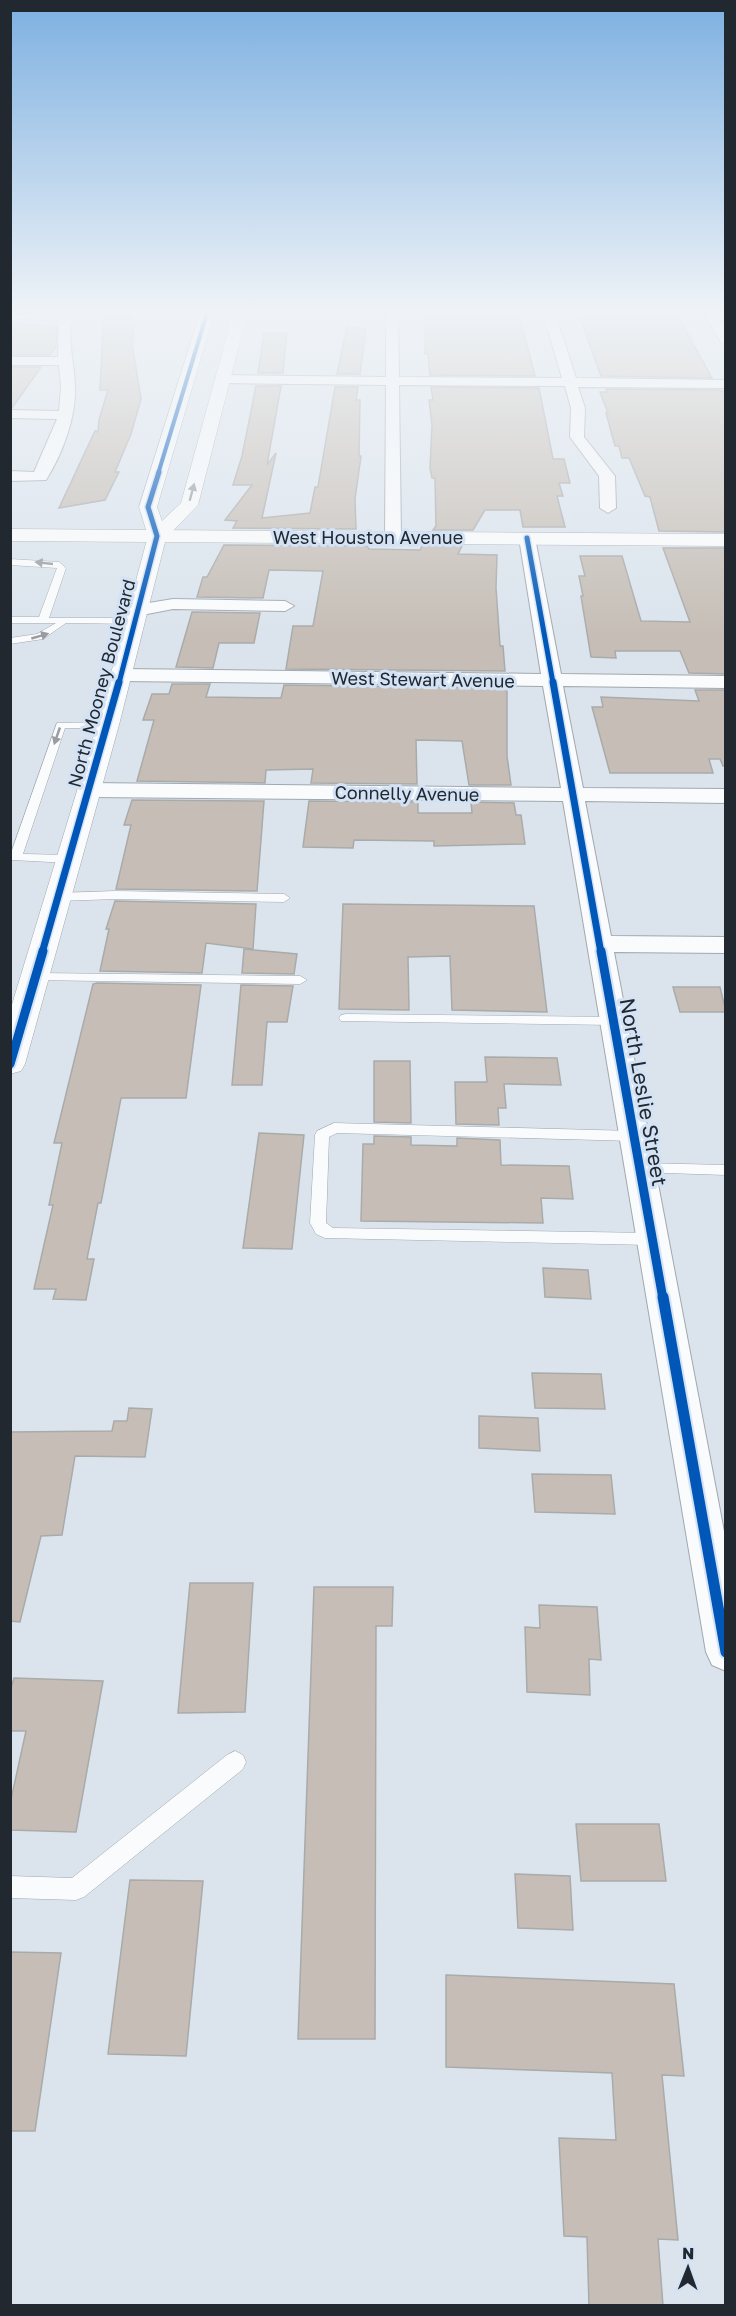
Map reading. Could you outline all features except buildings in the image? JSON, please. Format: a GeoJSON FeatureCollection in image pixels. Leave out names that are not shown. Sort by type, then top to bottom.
{"type":"FeatureCollection","features":[{"type":"Feature","properties":{"kind":"street"},"geometry":{"type":"LineString","coordinates":[[10,476],[40,477],[64,418]]}},
{"type":"Feature","properties":{"kind":"street"},"geometry":{"type":"LineString","coordinates":[[175,418],[148,507],[157,536],[189,505],[212,418]]}},
{"type":"Feature","properties":{"kind":"street"},"geometry":{"type":"LineString","coordinates":[[393,537],[394,418]]}},
{"type":"Feature","properties":{"kind":"street"},"geometry":{"type":"LineString","coordinates":[[578,418],[577,437],[607,476],[608,508]]}},
{"type":"Feature","properties":{"kind":"street","name":"West Houston Avenue"},"geometry":{"type":"LineString","coordinates":[[10,535],[726,540]]}},
{"type":"Feature","properties":{"kind":"street","name":"North Mooney Boulevard"},"geometry":{"type":"LineString","coordinates":[[10,1064],[108,725],[157,536]]}},
{"type":"Feature","properties":{"kind":"street","name":"North Leslie Street"},"geometry":{"type":"LineString","coordinates":[[526,538],[726,1652]]}},
{"type":"Feature","properties":{"kind":"street"},"geometry":{"type":"LineString","coordinates":[[136,615],[173,604],[285,606]]}},
{"type":"Feature","properties":{"kind":"street","name":"West Stewart Avenue"},"geometry":{"type":"LineString","coordinates":[[121,675],[726,682]]}},
{"type":"Feature","properties":{"kind":"street","name":"Connelly Avenue"},"geometry":{"type":"LineString","coordinates":[[89,790],[726,796]]}},
{"type":"Feature","properties":{"kind":"street"},"geometry":{"type":"LineString","coordinates":[[600,944],[726,945]]}},
{"type":"Feature","properties":{"kind":"lane"},"geometry":{"type":"LineString","coordinates":[[10,562],[43,563],[59,565],[62,568],[43,620]]}},
{"type":"Feature","properties":{"kind":"lane"},"geometry":{"type":"LineString","coordinates":[[10,620],[64,620],[136,615]]}},
{"type":"Feature","properties":{"kind":"lane"},"geometry":{"type":"LineString","coordinates":[[10,641],[36,638],[54,632],[64,620]]}},
{"type":"Feature","properties":{"kind":"lane"},"geometry":{"type":"LineString","coordinates":[[70,858],[16,857],[60,725],[108,725]]}},
{"type":"Feature","properties":{"kind":"lane"},"geometry":{"type":"LineString","coordinates":[[58,897],[116,895],[284,898]]}},
{"type":"Feature","properties":{"kind":"lane"},"geometry":{"type":"LineString","coordinates":[[36,977],[300,980]]}},
{"type":"Feature","properties":{"kind":"lane"},"geometry":{"type":"LineString","coordinates":[[346,1018],[614,1021]]}},
{"type":"Feature","properties":{"kind":"lane"},"geometry":{"type":"LineString","coordinates":[[634,1136],[334,1128],[322,1135],[318,1223],[322,1230],[331,1234],[652,1239]]}},
{"type":"Feature","properties":{"kind":"lane"},"geometry":{"type":"LineString","coordinates":[[640,1168],[726,1170]]}},
{"type":"Feature","properties":{"kind":"lane"},"geometry":{"type":"LineString","coordinates":[[10,1887],[76,1889],[235,1762]]}},
{"type":"Feature","properties":{"kind":"cycle path"},"geometry":{"type":"LineString","coordinates":[[10,1064],[108,725],[157,536],[148,507],[175,418]]}},
{"type":"Feature","properties":{"kind":"cycle path"},"geometry":{"type":"LineString","coordinates":[[527,538],[726,1652]]}}]}
